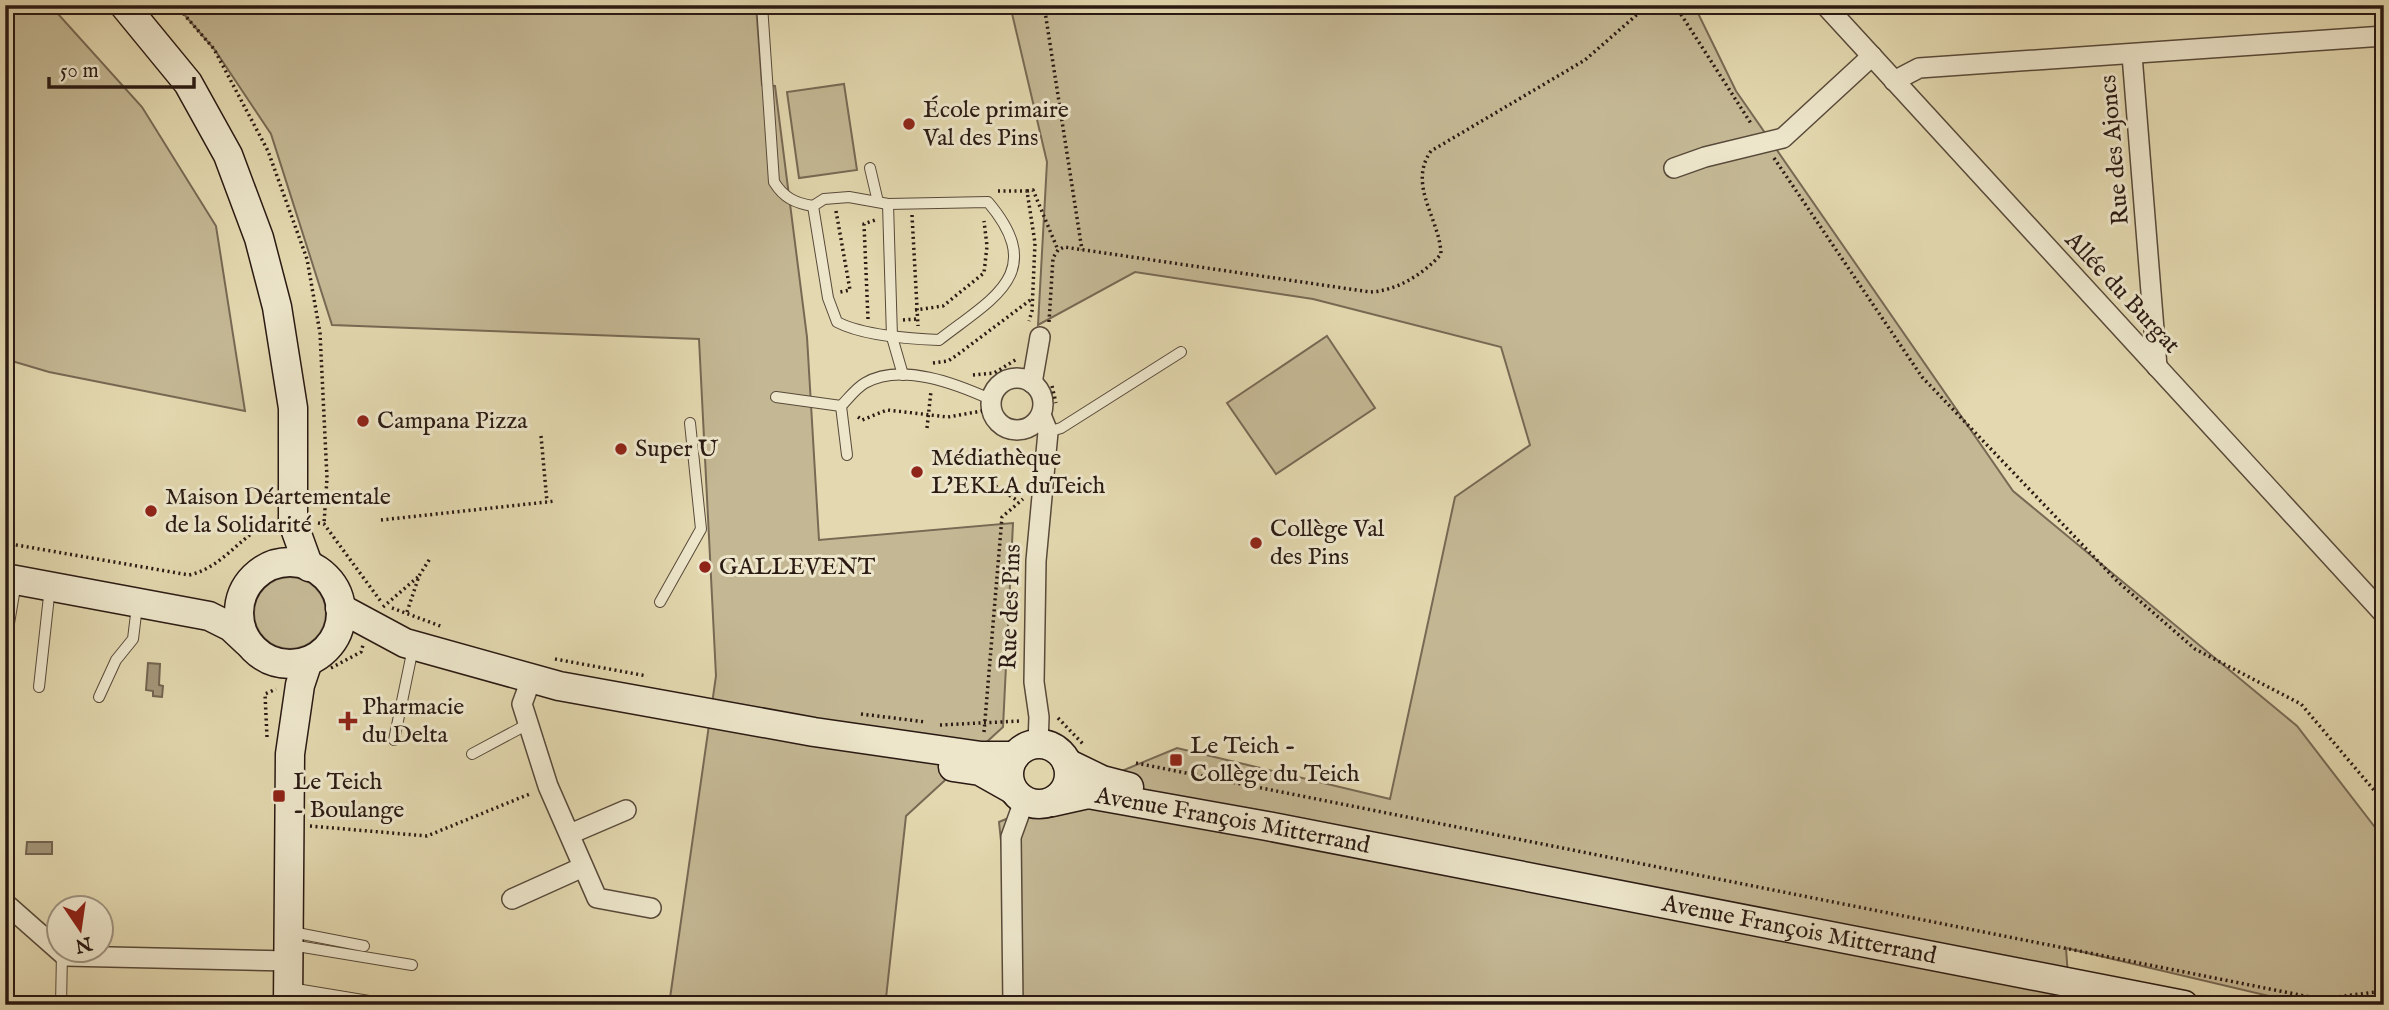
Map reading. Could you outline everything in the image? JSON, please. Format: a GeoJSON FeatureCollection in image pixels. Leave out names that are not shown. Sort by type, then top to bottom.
{"type":"FeatureCollection","features":[{"type":"Feature","properties":{"kind":"main road"},"geometry":{"type":"LineString","coordinates":[[124,5],[188,83],[228,155],[259,238],[277,307],[293,408],[293,523],[309,566]]}},
{"type":"Feature","properties":{"kind":"main road"},"geometry":{"type":"LineString","coordinates":[[272,566],[293,523]]}},
{"type":"Feature","properties":{"kind":"main road"},"geometry":{"type":"LineString","coordinates":[[11,578],[209,616],[230,627],[256,651],[278,663],[308,661],[318,655],[335,638],[340,608],[330,583],[309,566],[297,563],[272,566],[261,572],[244,590],[205,604],[148,603]]}},
{"type":"Feature","properties":{"kind":"main road"},"geometry":{"type":"LineString","coordinates":[[244,590],[239,617],[247,642]]}},
{"type":"Feature","properties":{"kind":"main road"},"geometry":{"type":"LineString","coordinates":[[340,608],[407,643]]}},
{"type":"Feature","properties":{"kind":"main road"},"geometry":{"type":"LineString","coordinates":[[335,638],[407,643],[537,667],[559,685],[674,707],[981,756],[1031,739]]}},
{"type":"Feature","properties":{"kind":"main road"},"geometry":{"type":"LineString","coordinates":[[289,966],[287,824],[294,715],[308,661]]}},
{"type":"Feature","properties":{"kind":"main road"},"geometry":{"type":"LineString","coordinates":[[278,663],[294,715]]}},
{"type":"Feature","properties":{"kind":"main road"},"geometry":{"type":"LineString","coordinates":[[674,707],[810,742],[980,771],[1029,797],[1065,790],[1078,755]]}},
{"type":"Feature","properties":{"kind":"main road"},"geometry":{"type":"LineString","coordinates":[[1029,797],[1009,772],[1031,739]]}},
{"type":"Feature","properties":{"kind":"main road","name":"Avenue François Mitterrand"},"geometry":{"type":"LineString","coordinates":[[1031,739],[1078,755],[1102,780],[1269,816],[1415,854]]}},
{"type":"Feature","properties":{"kind":"main road","name":"Avenue François Mitterrand"},"geometry":{"type":"LineString","coordinates":[[1029,797],[1088,794],[1415,854],[2185,1005]]}},
{"type":"Feature","properties":{"kind":"street","name":"Allée du Burgat"},"geometry":{"type":"LineString","coordinates":[[1825,5],[2384,614]]}},
{"type":"Feature","properties":{"kind":"street"},"geometry":{"type":"LineString","coordinates":[[1894,81],[1919,68],[2384,36]]}},
{"type":"Feature","properties":{"kind":"street","name":"Rue des Ajoncs"},"geometry":{"type":"LineString","coordinates":[[2132,55],[2157,367]]}},
{"type":"Feature","properties":{"kind":"street"},"geometry":{"type":"LineString","coordinates":[[1674,168],[1783,138],[1872,56]]}},
{"type":"Feature","properties":{"kind":"street"},"geometry":{"type":"LineString","coordinates":[[1034,344],[1041,380],[1042,397],[1050,425],[1020,430],[1005,428],[998,423],[991,404],[999,385],[1015,378],[1041,380]]}},
{"type":"Feature","properties":{"kind":"street","name":"Rue des Pins"},"geometry":{"type":"LineString","coordinates":[[1031,739],[1039,516],[1050,425]]}},
{"type":"Feature","properties":{"kind":"street","name":"Rue des Pins"},"geometry":{"type":"LineString","coordinates":[[1020,430],[1033,445],[1043,471]]}},
{"type":"Feature","properties":{"kind":"street"},"geometry":{"type":"LineString","coordinates":[[537,667],[522,704],[548,786],[597,898],[651,908]]}},
{"type":"Feature","properties":{"kind":"street"},"geometry":{"type":"LineString","coordinates":[[1013,1005],[1011,837],[1029,797]]}},
{"type":"Feature","properties":{"kind":"street"},"geometry":{"type":"LineString","coordinates":[[570,834],[626,810]]}},
{"type":"Feature","properties":{"kind":"street"},"geometry":{"type":"LineString","coordinates":[[512,899],[583,867]]}},
{"type":"Feature","properties":{"kind":"street"},"geometry":{"type":"LineString","coordinates":[[5,903],[46,939]]}},
{"type":"Feature","properties":{"kind":"street"},"geometry":{"type":"LineString","coordinates":[[116,959],[289,966]]}},
{"type":"Feature","properties":{"kind":"lane"},"geometry":{"type":"LineString","coordinates":[[762,5],[774,182],[781,193],[796,203],[813,206],[824,199],[861,204],[988,202],[1007,224],[1013,258],[1011,279],[999,293],[939,340],[892,337],[870,330],[850,329],[837,321],[828,298],[815,232],[813,206]]}},
{"type":"Feature","properties":{"kind":"lane"},"geometry":{"type":"LineString","coordinates":[[870,168],[883,203],[892,337],[903,375]]}},
{"type":"Feature","properties":{"kind":"lane"},"geometry":{"type":"LineString","coordinates":[[1050,425],[1181,352]]}},
{"type":"Feature","properties":{"kind":"lane"},"geometry":{"type":"LineString","coordinates":[[841,406],[865,383],[903,375],[961,386],[991,404]]}},
{"type":"Feature","properties":{"kind":"lane"},"geometry":{"type":"LineString","coordinates":[[776,397],[841,406]]}},
{"type":"Feature","properties":{"kind":"lane"},"geometry":{"type":"LineString","coordinates":[[841,406],[847,454]]}},
{"type":"Feature","properties":{"kind":"lane"},"geometry":{"type":"LineString","coordinates":[[660,602],[701,528],[690,423]]}},
{"type":"Feature","properties":{"kind":"lane"},"geometry":{"type":"LineString","coordinates":[[5,647],[11,578]]}},
{"type":"Feature","properties":{"kind":"lane"},"geometry":{"type":"LineString","coordinates":[[39,687],[51,586]]}},
{"type":"Feature","properties":{"kind":"lane"},"geometry":{"type":"LineString","coordinates":[[99,697],[116,660],[133,639],[148,603]]}},
{"type":"Feature","properties":{"kind":"lane"},"geometry":{"type":"LineString","coordinates":[[394,740],[407,643]]}},
{"type":"Feature","properties":{"kind":"lane"},"geometry":{"type":"LineString","coordinates":[[472,754],[528,724]]}},
{"type":"Feature","properties":{"kind":"lane"},"geometry":{"type":"LineString","coordinates":[[289,966],[364,946]]}},
{"type":"Feature","properties":{"kind":"lane"},"geometry":{"type":"LineString","coordinates":[[61,1005],[62,964]]}},
{"type":"Feature","properties":{"kind":"lane"},"geometry":{"type":"LineString","coordinates":[[289,966],[412,965]]}},
{"type":"Feature","properties":{"kind":"lane"},"geometry":{"type":"LineString","coordinates":[[289,966],[393,1005]]}},
{"type":"Feature","properties":{"kind":"path"},"geometry":{"type":"LineString","coordinates":[[176,5],[214,49],[268,151],[307,259],[320,333],[327,478],[324,524],[384,605],[446,628]]}},
{"type":"Feature","properties":{"kind":"path"},"geometry":{"type":"LineString","coordinates":[[1044,5],[1082,250]]}},
{"type":"Feature","properties":{"kind":"path"},"geometry":{"type":"LineString","coordinates":[[1027,191],[1035,243],[1033,298],[1032,311],[1021,344],[1034,344],[1047,339],[1053,258],[1058,250],[1064,247],[1370,292],[1387,291],[1431,266],[1441,254],[1441,240],[1424,197],[1422,163],[1431,151],[1585,60],[1648,5]]}},
{"type":"Feature","properties":{"kind":"path"},"geometry":{"type":"LineString","coordinates":[[1675,5],[1764,143],[1922,377],[2119,582],[2195,649],[2301,704],[2384,802]]}},
{"type":"Feature","properties":{"kind":"path"},"geometry":{"type":"LineString","coordinates":[[915,310],[943,306],[984,273],[987,246],[983,222],[988,191],[1032,190],[1058,250]]}},
{"type":"Feature","properties":{"kind":"path"},"geometry":{"type":"LineString","coordinates":[[834,293],[849,290],[836,210],[861,204],[875,218],[875,222],[864,224],[869,320],[917,319]]}},
{"type":"Feature","properties":{"kind":"path"},"geometry":{"type":"LineString","coordinates":[[910,204],[915,310],[921,339]]}},
{"type":"Feature","properties":{"kind":"path"},"geometry":{"type":"LineString","coordinates":[[927,428],[932,380],[928,363],[948,361],[1033,298]]}},
{"type":"Feature","properties":{"kind":"path"},"geometry":{"type":"LineString","coordinates":[[969,374],[994,373],[1013,364],[1034,344]]}},
{"type":"Feature","properties":{"kind":"path"},"geometry":{"type":"LineString","coordinates":[[1041,380],[1050,425]]}},
{"type":"Feature","properties":{"kind":"path"},"geometry":{"type":"LineString","coordinates":[[841,406],[862,420],[887,410],[948,417],[991,404]]}},
{"type":"Feature","properties":{"kind":"path"},"geometry":{"type":"LineString","coordinates":[[541,436],[547,502]]}},
{"type":"Feature","properties":{"kind":"path"},"geometry":{"type":"LineString","coordinates":[[991,483],[1039,516]]}},
{"type":"Feature","properties":{"kind":"path"},"geometry":{"type":"LineString","coordinates":[[985,724],[1002,517],[1018,501],[1041,496]]}},
{"type":"Feature","properties":{"kind":"path"},"geometry":{"type":"LineString","coordinates":[[381,520],[556,501]]}},
{"type":"Feature","properties":{"kind":"path"},"geometry":{"type":"LineString","coordinates":[[5,543],[189,575],[209,571],[267,525],[324,524]]}},
{"type":"Feature","properties":{"kind":"path"},"geometry":{"type":"LineString","coordinates":[[407,643],[407,612],[419,576],[431,557]]}},
{"type":"Feature","properties":{"kind":"path"},"geometry":{"type":"LineString","coordinates":[[384,605],[419,576]]}},
{"type":"Feature","properties":{"kind":"path"},"geometry":{"type":"LineString","coordinates":[[537,667],[648,676]]}},
{"type":"Feature","properties":{"kind":"path"},"geometry":{"type":"LineString","coordinates":[[848,715],[872,713],[941,725],[985,724],[1031,739],[1057,717],[1078,755]]}},
{"type":"Feature","properties":{"kind":"path"},"geometry":{"type":"LineString","coordinates":[[1130,762],[2320,999],[2384,991]]}},
{"type":"Feature","properties":{"kind":"path"},"geometry":{"type":"LineString","coordinates":[[287,824],[426,836],[548,786]]}},
{"type":"Feature","properties":{"kind":"shaded area"},"geometry":{"type":"Polygon","coordinates":[[[5,5],[50,5],[142,107],[216,226],[245,411],[49,372],[5,359],[5,5]]]}},
{"type":"Feature","properties":{"kind":"shaded area"},"geometry":{"type":"Polygon","coordinates":[[[176,5],[756,5],[762,85],[775,86],[807,337],[819,540],[1013,523],[1003,727],[906,816],[886,998],[878,1005],[669,1005],[716,676],[699,339],[332,325],[271,134],[215,50],[176,5]]]}},
{"type":"Feature","properties":{"kind":"shaded area"},"geometry":{"type":"Polygon","coordinates":[[[1010,5],[1694,5],[1736,91],[2013,491],[2297,726],[2384,839],[2384,1005],[2307,1005],[2066,948],[2070,1005],[1018,1005],[999,822],[1177,748],[1390,799],[1455,497],[1530,445],[1501,347],[1313,299],[1135,272],[1038,325],[1047,162],[1010,5]]]}},
{"type":"Feature","properties":{"kind":"shaded area"},"geometry":{"type":"Polygon","coordinates":[[[844,84],[857,170],[799,178],[787,92],[844,84]]]}},
{"type":"Feature","properties":{"kind":"shaded area"},"geometry":{"type":"Polygon","coordinates":[[[1327,336],[1375,408],[1276,474],[1227,403],[1327,336]]]}},
{"type":"Feature","properties":{"kind":"shaded area"},"geometry":{"type":"Polygon","coordinates":[[[290,577],[304,580],[316,587],[323,599],[326,613],[323,627],[316,639],[304,646],[290,649],[276,646],[264,639],[257,627],[254,613],[257,599],[264,587],[276,580],[290,577]]]}},
{"type":"Feature","properties":{"kind":"shaded area"},"geometry":{"type":"Polygon","coordinates":[[[148,663],[160,664],[159,685],[163,686],[162,697],[153,696],[153,691],[146,690],[148,663]]]}},
{"type":"Feature","properties":{"kind":"shaded area"},"geometry":{"type":"Polygon","coordinates":[[[27,842],[52,842],[52,854],[26,854],[27,842]]]}},
{"type":"Feature","properties":{"kind":"place","name":"École primaire Val des Pins"},"geometry":{"type":"Point","coordinates":[909,124]}},
{"type":"Feature","properties":{"kind":"place","name":"Campana Pizza"},"geometry":{"type":"Point","coordinates":[363,421]}},
{"type":"Feature","properties":{"kind":"place","name":"Super U"},"geometry":{"type":"Point","coordinates":[621,449]}},
{"type":"Feature","properties":{"kind":"place","name":"Médiathèque L'EKLA duTeich"},"geometry":{"type":"Point","coordinates":[917,472]}},
{"type":"Feature","properties":{"kind":"place","name":"Maison Déartementale de la Solidarité"},"geometry":{"type":"Point","coordinates":[151,511]}},
{"type":"Feature","properties":{"kind":"place","name":"Collège Val des Pins"},"geometry":{"type":"Point","coordinates":[1256,543]}},
{"type":"Feature","properties":{"kind":"place","name":"GALLEVENT"},"geometry":{"type":"Point","coordinates":[705,567]}},
{"type":"Feature","properties":{"kind":"place","name":"Pharmacie du Delta"},"geometry":{"type":"Point","coordinates":[348,721]}},
{"type":"Feature","properties":{"kind":"place","name":"Le Teich - Collège du Teich"},"geometry":{"type":"Point","coordinates":[1176,760]}},
{"type":"Feature","properties":{"kind":"place","name":"Le Teich - Boulange"},"geometry":{"type":"Point","coordinates":[279,796]}}]}
